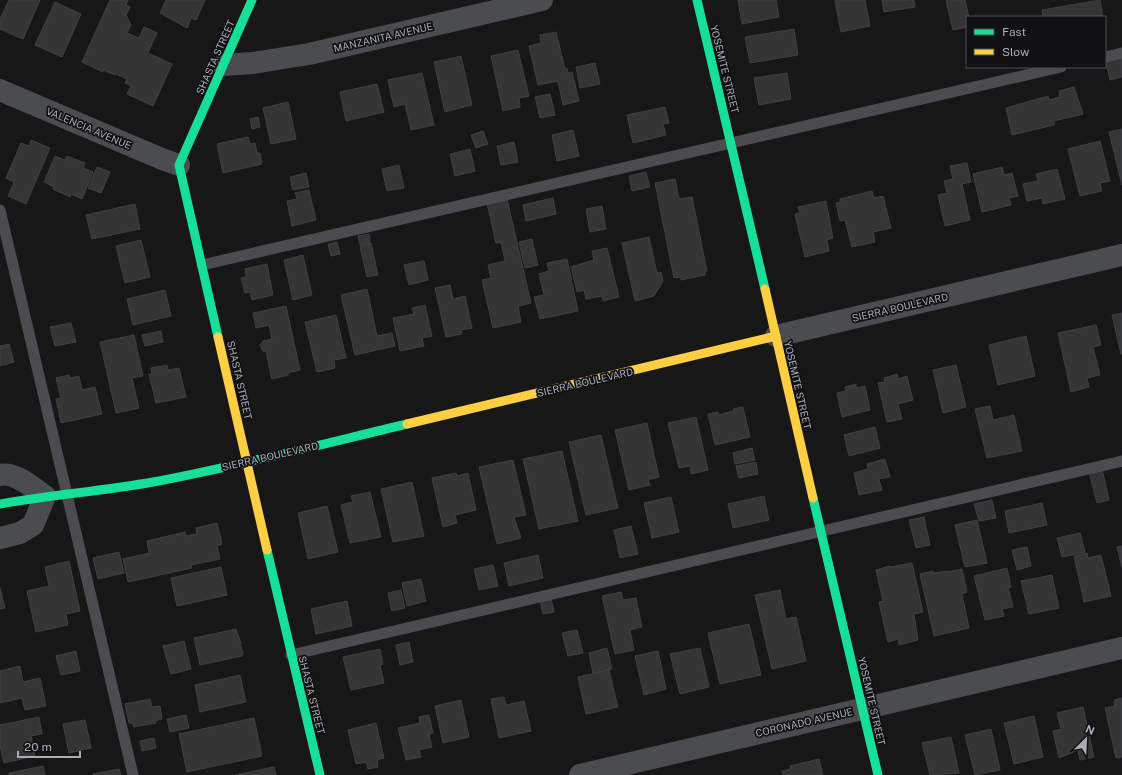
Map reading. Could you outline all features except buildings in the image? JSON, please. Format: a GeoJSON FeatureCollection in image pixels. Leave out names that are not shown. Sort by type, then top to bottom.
{"type":"FeatureCollection","features":[{"type":"Feature","properties":{"kind":"street","name":"SHASTA STREET"},"geometry":{"type":"LineString","coordinates":[[252,0],[179,165],[291,655],[320,775]]}},
{"type":"Feature","properties":{"kind":"street","name":"MANZANITA AVENUE"},"geometry":{"type":"LineString","coordinates":[[223,65],[253,63],[309,54],[542,0]]}},
{"type":"Feature","properties":{"kind":"street","name":"YOSEMITE STREET"},"geometry":{"type":"LineString","coordinates":[[697,0],[878,775]]}},
{"type":"Feature","properties":{"kind":"street","name":"VALENCIA AVENUE"},"geometry":{"type":"LineString","coordinates":[[0,90],[179,165]]}},
{"type":"Feature","properties":{"kind":"street","name":"SIERRA BOULEVARD"},"geometry":{"type":"LineString","coordinates":[[0,504],[46,496],[152,482],[248,462],[1122,255]]}},
{"type":"Feature","properties":{"kind":"street"},"geometry":{"type":"LineString","coordinates":[[0,475],[5,473],[17,477],[46,496],[33,525],[20,533],[0,538]]}},
{"type":"Feature","properties":{"kind":"street","name":"CORONADO AVENUE"},"geometry":{"type":"LineString","coordinates":[[580,775],[1122,648]]}},
{"type":"Feature","properties":{"kind":"lane"},"geometry":{"type":"LineString","coordinates":[[1106,57],[1122,53]]}},
{"type":"Feature","properties":{"kind":"lane"},"geometry":{"type":"LineString","coordinates":[[202,265],[1057,68]]}},
{"type":"Feature","properties":{"kind":"lane"},"geometry":{"type":"LineString","coordinates":[[0,210],[133,775]]}},
{"type":"Feature","properties":{"kind":"lane"},"geometry":{"type":"LineString","coordinates":[[291,655],[1122,461]]}},
{"type":"Feature","properties":{"kind":"traffic: fast"},"geometry":{"type":"LineString","coordinates":[[218,337],[179,165],[252,0]]}},
{"type":"Feature","properties":{"kind":"traffic: fast"},"geometry":{"type":"LineString","coordinates":[[697,0],[765,289]]}},
{"type":"Feature","properties":{"kind":"traffic: fast"},"geometry":{"type":"LineString","coordinates":[[0,504],[115,488],[185,476],[407,424]]}},
{"type":"Feature","properties":{"kind":"traffic: fast"},"geometry":{"type":"LineString","coordinates":[[813,498],[878,775]]}},
{"type":"Feature","properties":{"kind":"traffic: fast"},"geometry":{"type":"LineString","coordinates":[[267,550],[320,775]]}},
{"type":"Feature","properties":{"kind":"traffic: slow"},"geometry":{"type":"LineString","coordinates":[[765,289],[813,498]]}},
{"type":"Feature","properties":{"kind":"traffic: slow"},"geometry":{"type":"LineString","coordinates":[[407,424],[776,336]]}},
{"type":"Feature","properties":{"kind":"traffic: slow"},"geometry":{"type":"LineString","coordinates":[[218,337],[267,550]]}}]}
